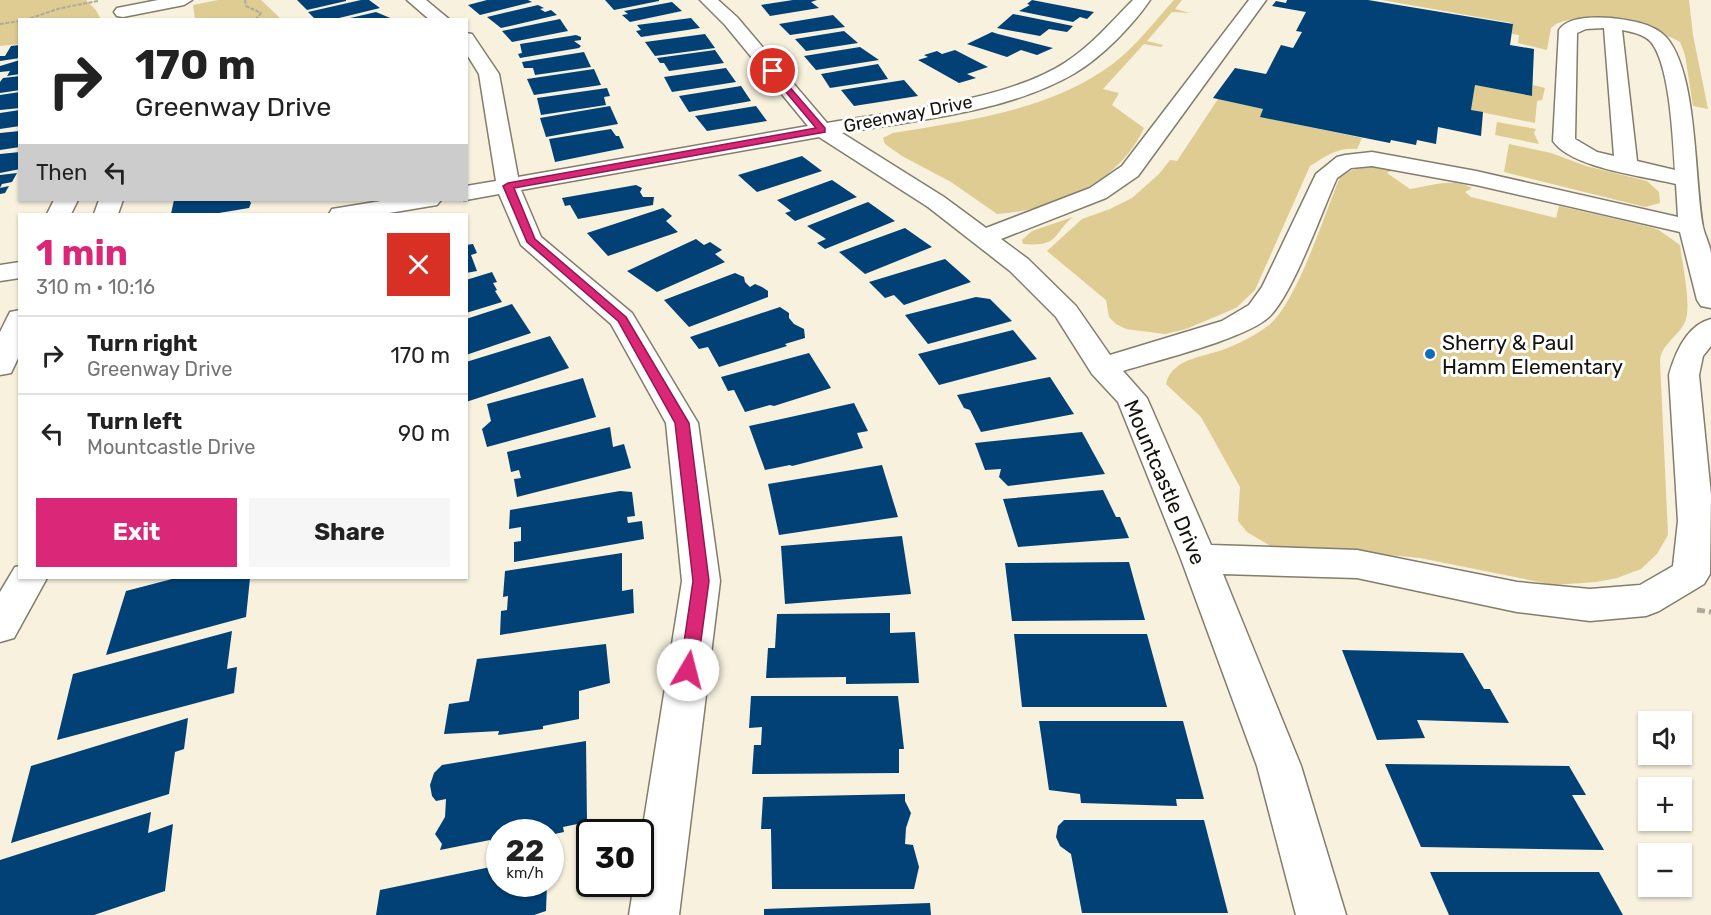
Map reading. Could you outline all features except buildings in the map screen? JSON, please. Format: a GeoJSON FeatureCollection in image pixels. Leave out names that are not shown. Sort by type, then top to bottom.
{"type":"FeatureCollection","features":[{"type":"Feature","properties":{"kind":"street"},"geometry":{"type":"LineString","coordinates":[[415,0],[439,18]]}},
{"type":"Feature","properties":{"kind":"street","name":"Mountcastle Drive"},"geometry":{"type":"LineString","coordinates":[[708,0],[731,21],[822,130],[936,201],[1019,264],[1066,312],[1103,367],[1132,398],[1279,766],[1321,915]]}},
{"type":"Feature","properties":{"kind":"street","name":"Greenway Drive"},"geometry":{"type":"LineString","coordinates":[[468,193],[957,106],[1038,82],[1089,55],[1142,0]]}},
{"type":"Feature","properties":{"kind":"street"},"geometry":{"type":"LineString","coordinates":[[984,237],[1098,193],[1130,171],[1258,0]]}},
{"type":"Feature","properties":{"kind":"street"},"geometry":{"type":"LineString","coordinates":[[122,7],[174,5]]}},
{"type":"Feature","properties":{"kind":"street"},"geometry":{"type":"LineString","coordinates":[[1686,179],[1590,157],[1575,150],[1564,141],[1568,30],[1585,24],[1632,27],[1659,39],[1671,60],[1686,179],[1691,227],[1711,300]]}},
{"type":"Feature","properties":{"kind":"street"},"geometry":{"type":"LineString","coordinates":[[1612,24],[1626,165]]}},
{"type":"Feature","properties":{"kind":"street"},"geometry":{"type":"LineString","coordinates":[[468,41],[489,74],[508,186],[530,240],[622,319],[682,423],[701,581],[654,915]]}},
{"type":"Feature","properties":{"kind":"street"},"geometry":{"type":"LineString","coordinates":[[1103,367],[1232,327],[1260,311],[1275,288],[1327,174],[1345,162],[1372,159],[1465,176],[1691,227]]}},
{"type":"Feature","properties":{"kind":"street"},"geometry":{"type":"LineString","coordinates":[[347,213],[423,201]]}},
{"type":"Feature","properties":{"kind":"street"},"geometry":{"type":"LineString","coordinates":[[0,273],[18,270]]}},
{"type":"Feature","properties":{"kind":"street"},"geometry":{"type":"LineString","coordinates":[[0,366],[18,323]]}},
{"type":"Feature","properties":{"kind":"street"},"geometry":{"type":"LineString","coordinates":[[1198,559],[1357,564],[1517,597],[1590,606],[1646,600],[1691,574],[1696,521],[1684,375],[1689,354],[1711,328]]}},
{"type":"Feature","properties":{"kind":"street"},"geometry":{"type":"LineString","coordinates":[[0,626],[27,579]]}},
{"type":"Feature","properties":{"kind":"path"},"geometry":{"type":"LineString","coordinates":[[245,0],[246,6],[261,13],[257,18]]}},
{"type":"Feature","properties":{"kind":"path"},"geometry":{"type":"LineString","coordinates":[[31,18],[61,8],[98,1]]}},
{"type":"Feature","properties":{"kind":"path"},"geometry":{"type":"LineString","coordinates":[[0,24],[18,21]]}},
{"type":"Feature","properties":{"kind":"shaded area"},"geometry":{"type":"Polygon","coordinates":[[[0,0],[86,0],[100,18],[18,18],[18,44],[0,46],[0,0]]]}},
{"type":"Feature","properties":{"kind":"shaded area"},"geometry":{"type":"Polygon","coordinates":[[[218,0],[261,0],[280,18],[195,18],[193,5],[218,0]]]}},
{"type":"Feature","properties":{"kind":"shaded area"},"geometry":{"type":"Polygon","coordinates":[[[1174,0],[1182,0],[1175,9],[1190,13],[1172,12],[1147,41],[1163,45],[1161,47],[1144,44],[1103,89],[1119,93],[1112,105],[1144,128],[1133,147],[1119,164],[1083,190],[1041,207],[997,214],[951,182],[902,156],[885,144],[883,138],[893,133],[979,118],[1036,103],[1063,92],[1114,63],[1138,41],[1174,0]]]}},
{"type":"Feature","properties":{"kind":"shaded area"},"geometry":{"type":"Polygon","coordinates":[[[1382,0],[1689,0],[1693,35],[1708,109],[1693,106],[1685,55],[1680,42],[1653,31],[1614,22],[1577,19],[1562,22],[1551,28],[1547,50],[1518,43],[1519,35],[1512,34],[1512,23],[1382,0]]]}},
{"type":"Feature","properties":{"kind":"shaded area"},"geometry":{"type":"Polygon","coordinates":[[[1475,85],[1532,96],[1533,85],[1545,88],[1542,100],[1537,101],[1535,123],[1471,110],[1475,85]]]}},
{"type":"Feature","properties":{"kind":"shaded area"},"geometry":{"type":"Polygon","coordinates":[[[1218,99],[1263,109],[1261,117],[1362,138],[1357,149],[1338,151],[1310,166],[1255,290],[1236,308],[1186,329],[1165,334],[1126,329],[1109,317],[1106,300],[1047,251],[1082,219],[1132,198],[1159,174],[1170,160],[1177,161],[1218,99]]]}},
{"type":"Feature","properties":{"kind":"shaded area"},"geometry":{"type":"Polygon","coordinates":[[[1497,122],[1536,129],[1534,133],[1539,144],[1495,135],[1497,122]]]}},
{"type":"Feature","properties":{"kind":"shaded area"},"geometry":{"type":"Polygon","coordinates":[[[1509,144],[1551,153],[1586,166],[1647,181],[1659,192],[1660,203],[1645,207],[1504,172],[1509,144]]]}},
{"type":"Feature","properties":{"kind":"shaded area"},"geometry":{"type":"Polygon","coordinates":[[[1364,167],[1388,167],[1393,170],[1387,173],[1410,189],[1441,183],[1457,183],[1472,188],[1465,192],[1471,197],[1556,218],[1559,206],[1650,227],[1659,230],[1680,245],[1687,295],[1687,315],[1682,327],[1663,350],[1660,361],[1668,535],[1657,554],[1641,569],[1617,578],[1596,582],[1554,585],[1420,558],[1324,549],[1279,551],[1247,532],[1238,521],[1240,487],[1201,417],[1166,384],[1169,375],[1190,360],[1231,347],[1269,325],[1279,314],[1300,278],[1340,177],[1364,167]]]}},
{"type":"Feature","properties":{"kind":"shaded area"},"geometry":{"type":"Polygon","coordinates":[[[1073,217],[1050,241],[1023,244],[1022,240],[1032,231],[1073,217]]]}},
{"type":"Feature","properties":{"kind":"place","name":"Sherry & Paul Hamm Elementary"},"geometry":{"type":"Point","coordinates":[1430,354]}},
{"type":"Feature","properties":{"kind":"route"},"geometry":{"type":"LineString","coordinates":[[688,670],[701,581],[682,423],[622,319],[530,240],[508,186],[822,130],[773,71]]}}]}
